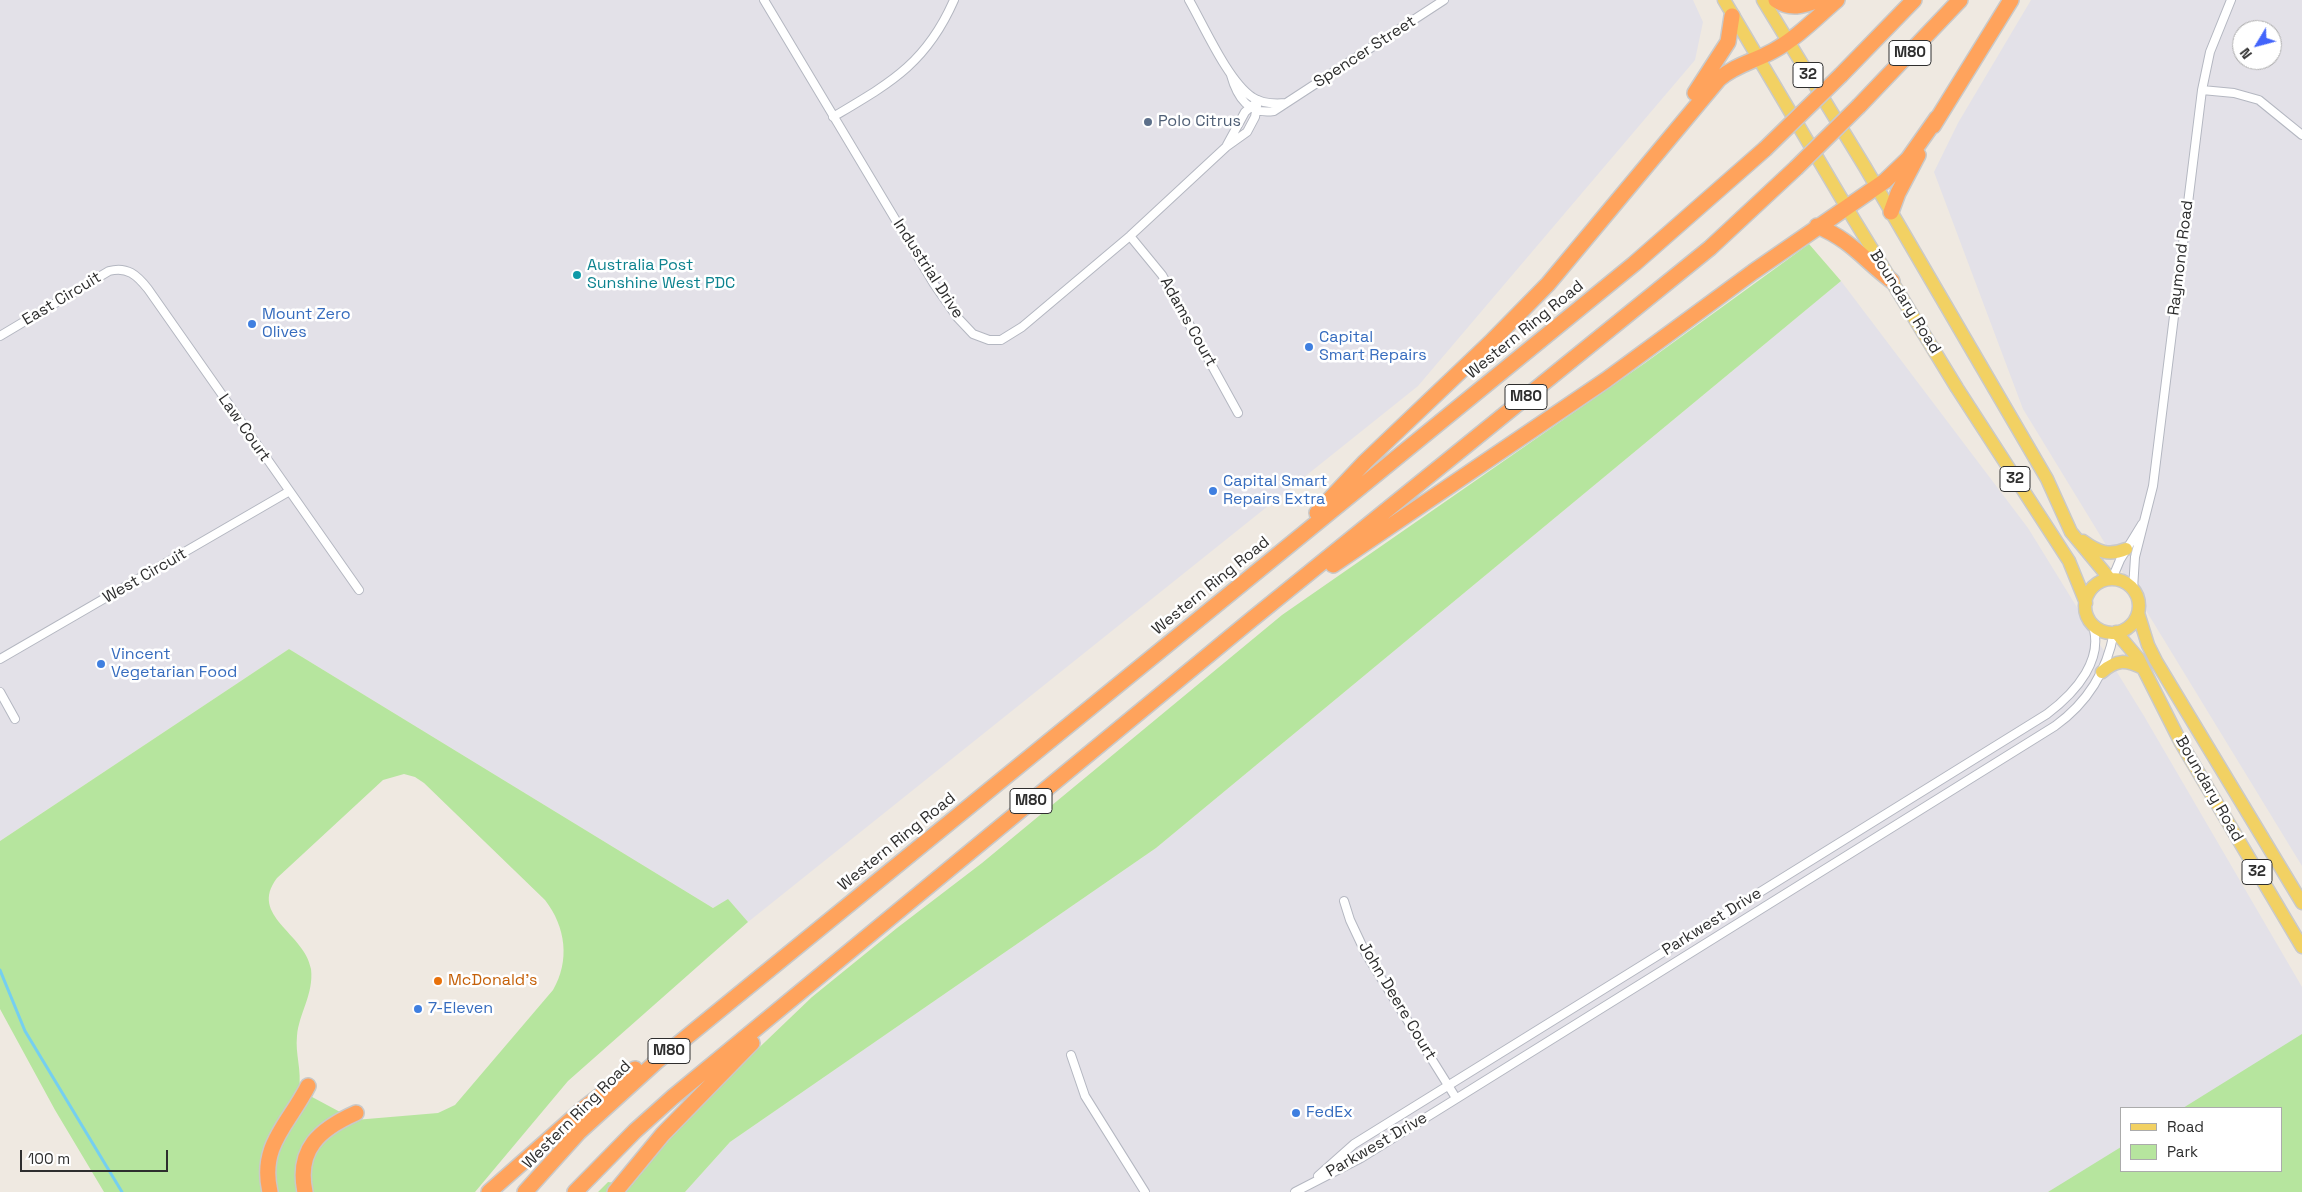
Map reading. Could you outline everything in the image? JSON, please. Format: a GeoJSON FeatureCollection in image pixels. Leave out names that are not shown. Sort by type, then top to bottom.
{"type":"FeatureCollection","features":[{"type":"Feature","properties":{"kind":"highway"},"geometry":{"type":"LineString","coordinates":[[1776,0],[1783,5],[1795,7],[1818,0]]}},
{"type":"Feature","properties":{"kind":"highway"},"geometry":{"type":"LineString","coordinates":[[1280,553],[1364,462],[1523,310],[1560,270],[1719,79],[1735,67],[1758,58],[1788,42],[1837,0]]}},
{"type":"Feature","properties":{"kind":"highway","name":"Western Ring Road"},"geometry":{"type":"LineString","coordinates":[[525,1192],[579,1132],[670,1051],[1634,264],[1765,149],[1841,76],[1914,0]]}},
{"type":"Feature","properties":{"kind":"highway","name":"M80"},"geometry":{"type":"LineString","coordinates":[[575,1192],[635,1131],[673,1097],[1251,620],[1710,248],[1859,106],[1960,0]]}},
{"type":"Feature","properties":{"kind":"highway"},"geometry":{"type":"LineString","coordinates":[[1251,620],[1606,380],[1817,226],[1876,187],[1902,166],[1937,118],[2011,0]]}},
{"type":"Feature","properties":{"kind":"highway"},"geometry":{"type":"LineString","coordinates":[[1630,184],[1724,51],[1732,31],[1732,16]]}},
{"type":"Feature","properties":{"kind":"highway"},"geometry":{"type":"LineString","coordinates":[[1891,212],[1898,194],[1937,118]]}},
{"type":"Feature","properties":{"kind":"highway"},"geometry":{"type":"LineString","coordinates":[[1817,226],[1847,241],[1873,267],[1892,281]]}},
{"type":"Feature","properties":{"kind":"highway"},"geometry":{"type":"LineString","coordinates":[[490,1192],[583,1109],[825,923]]}},
{"type":"Feature","properties":{"kind":"highway"},"geometry":{"type":"LineString","coordinates":[[615,1192],[663,1134],[811,983]]}},
{"type":"Feature","properties":{"kind":"highway"},"geometry":{"type":"LineString","coordinates":[[270,1192],[266,1177],[272,1146],[308,1086]]}},
{"type":"Feature","properties":{"kind":"highway"},"geometry":{"type":"LineString","coordinates":[[305,1192],[303,1175],[305,1159],[312,1143],[322,1131],[356,1113]]}},
{"type":"Feature","properties":{"kind":"main road","name":"Boundary Road"},"geometry":{"type":"LineString","coordinates":[[1724,0],[1846,206],[1984,431],[2070,561],[2086,603]]}},
{"type":"Feature","properties":{"kind":"main road","name":"Boundary Road"},"geometry":{"type":"LineString","coordinates":[[1763,0],[1891,212],[2047,479],[2071,532],[2111,579]]}},
{"type":"Feature","properties":{"kind":"main road"},"geometry":{"type":"LineString","coordinates":[[2071,532],[2095,550],[2103,553],[2116,553],[2126,549]]}},
{"type":"Feature","properties":{"kind":"main road"},"geometry":{"type":"LineString","coordinates":[[2086,603],[2089,593],[2096,585],[2111,579]]}},
{"type":"Feature","properties":{"kind":"main road","name":"32"},"geometry":{"type":"LineString","coordinates":[[2111,579],[2123,581],[2133,589],[2138,600],[2138,613]]}},
{"type":"Feature","properties":{"kind":"main road","name":"32"},"geometry":{"type":"LineString","coordinates":[[2086,603],[2087,613],[2091,622]]}},
{"type":"Feature","properties":{"kind":"main road","name":"Boundary Road"},"geometry":{"type":"LineString","coordinates":[[2138,613],[2156,661],[2302,902]]}},
{"type":"Feature","properties":{"kind":"main road"},"geometry":{"type":"LineString","coordinates":[[2091,622],[2100,629],[2115,632],[2129,626],[2138,613]]}},
{"type":"Feature","properties":{"kind":"main road","name":"Boundary Road"},"geometry":{"type":"LineString","coordinates":[[2115,632],[2143,668],[2181,743],[2302,947]]}},
{"type":"Feature","properties":{"kind":"main road"},"geometry":{"type":"LineString","coordinates":[[2102,672],[2112,663],[2122,661],[2143,668]]}},
{"type":"Feature","properties":{"kind":"street","name":"Industrial Drive"},"geometry":{"type":"LineString","coordinates":[[764,0],[934,284],[957,317],[973,334],[988,340],[1000,340],[1022,327],[1130,236],[1226,147],[1247,132],[1255,117],[1253,108]]}},
{"type":"Feature","properties":{"kind":"street"},"geometry":{"type":"LineString","coordinates":[[834,117],[886,85],[912,64],[936,36],[954,0]]}},
{"type":"Feature","properties":{"kind":"street"},"geometry":{"type":"LineString","coordinates":[[1189,0],[1231,75],[1236,92],[1253,108]]}},
{"type":"Feature","properties":{"kind":"street","name":"Spencer Street"},"geometry":{"type":"LineString","coordinates":[[1253,108],[1274,111],[1444,0]]}},
{"type":"Feature","properties":{"kind":"street","name":"Raymond Road"},"geometry":{"type":"LineString","coordinates":[[2133,589],[2135,557],[2153,486],[2202,90],[2210,52],[2231,0]]}},
{"type":"Feature","properties":{"kind":"street"},"geometry":{"type":"LineString","coordinates":[[1231,75],[1248,93],[1258,100],[1274,104],[1286,103]]}},
{"type":"Feature","properties":{"kind":"street"},"geometry":{"type":"LineString","coordinates":[[2202,90],[2234,93],[2259,100],[2302,136]]}},
{"type":"Feature","properties":{"kind":"street","name":"Industrial Drive"},"geometry":{"type":"LineString","coordinates":[[1226,147],[1239,122],[1258,100]]}},
{"type":"Feature","properties":{"kind":"street","name":"Adams Court"},"geometry":{"type":"LineString","coordinates":[[1130,236],[1162,275],[1238,413]]}},
{"type":"Feature","properties":{"kind":"street","name":"East Circuit"},"geometry":{"type":"LineString","coordinates":[[0,336],[109,271],[126,270]]}},
{"type":"Feature","properties":{"kind":"street","name":"Law Court"},"geometry":{"type":"LineString","coordinates":[[126,270],[135,275],[148,289],[288,492],[359,590]]}},
{"type":"Feature","properties":{"kind":"street","name":"West Circuit"},"geometry":{"type":"LineString","coordinates":[[0,659],[288,492]]}},
{"type":"Feature","properties":{"kind":"street","name":"Raymond Road"},"geometry":{"type":"LineString","coordinates":[[2111,579],[2126,549],[2145,520]]}},
{"type":"Feature","properties":{"kind":"street","name":"Parkwest Drive"},"geometry":{"type":"LineString","coordinates":[[1311,1182],[1354,1144],[2047,714],[2069,696],[2084,676],[2096,647],[2095,631],[2091,622]]}},
{"type":"Feature","properties":{"kind":"street","name":"Parkwest Drive"},"geometry":{"type":"LineString","coordinates":[[1311,1182],[1361,1158],[2071,715],[2090,692],[2102,672],[2115,632]]}},
{"type":"Feature","properties":{"kind":"street"},"geometry":{"type":"LineString","coordinates":[[0,692],[15,719]]}},
{"type":"Feature","properties":{"kind":"street"},"geometry":{"type":"LineString","coordinates":[[1926,790],[1933,802]]}},
{"type":"Feature","properties":{"kind":"street","name":"John Deere Court"},"geometry":{"type":"LineString","coordinates":[[1344,901],[1350,920],[1366,954],[1456,1098]]}},
{"type":"Feature","properties":{"kind":"street"},"geometry":{"type":"LineString","coordinates":[[1071,1055],[1085,1096],[1144,1192]]}},
{"type":"Feature","properties":{"kind":"street"},"geometry":{"type":"LineString","coordinates":[[1295,1192],[1311,1182]]}},
{"type":"Feature","properties":{"kind":"shaded area"},"geometry":{"type":"Polygon","coordinates":[[[0,0],[1693,0],[1703,22],[1695,60],[1418,386],[748,922],[728,900],[713,908],[289,649],[0,841],[0,0]]]}},
{"type":"Feature","properties":{"kind":"shaded area"},"geometry":{"type":"Polygon","coordinates":[[[2031,0],[2302,0],[2302,866],[2023,409],[1934,172],[1958,123],[2031,0]]]}},
{"type":"Feature","properties":{"kind":"shaded area"},"geometry":{"type":"Polygon","coordinates":[[[1841,281],[2028,528],[2144,716],[2302,987],[2302,1037],[2190,1107],[2120,1107],[2120,1151],[2053,1192],[685,1192],[730,1142],[1156,848],[1841,281]]]}},
{"type":"Feature","properties":{"kind":"green space"},"geometry":{"type":"Polygon","coordinates":[[[1809,244],[1841,281],[1156,848],[730,1142],[685,1192],[598,1192],[608,1182],[632,1185],[660,1150],[719,1086],[812,997],[897,928],[982,863],[1282,615],[1645,363],[1809,244]]]}},
{"type":"Feature","properties":{"kind":"green space"},"geometry":{"type":"Polygon","coordinates":[[[289,649],[713,908],[728,899],[748,922],[568,1081],[475,1192],[104,1192],[55,1110],[0,1009],[0,841],[289,649]],[[404,774],[383,780],[277,878],[270,891],[269,903],[273,914],[307,956],[311,969],[310,987],[297,1036],[300,1076],[299,1090],[355,1120],[438,1113],[455,1105],[553,990],[562,968],[563,944],[558,921],[545,900],[424,783],[415,777],[404,774]]]}},
{"type":"Feature","properties":{"kind":"green space"},"geometry":{"type":"Polygon","coordinates":[[[2302,1034],[2302,1192],[2048,1192],[2120,1148],[2120,1172],[2282,1172],[2282,1107],[2185,1107],[2302,1034]]]}},
{"type":"Feature","properties":{"kind":"waterway"},"geometry":{"type":"LineString","coordinates":[[0,970],[25,1031],[122,1192]]}},
{"type":"Feature","properties":{"kind":"place","name":"Polo Citrus"},"geometry":{"type":"Point","coordinates":[1148,122]}},
{"type":"Feature","properties":{"kind":"place","name":"Australia Post Sunshine West PDC"},"geometry":{"type":"Point","coordinates":[577,275]}},
{"type":"Feature","properties":{"kind":"place","name":"Mount Zero Olives"},"geometry":{"type":"Point","coordinates":[252,324]}},
{"type":"Feature","properties":{"kind":"place","name":"Capital Smart Repairs"},"geometry":{"type":"Point","coordinates":[1309,347]}},
{"type":"Feature","properties":{"kind":"place","name":"Capital Smart Repairs Extra"},"geometry":{"type":"Point","coordinates":[1213,491]}},
{"type":"Feature","properties":{"kind":"place","name":"Vincent Vegetarian Food"},"geometry":{"type":"Point","coordinates":[101,664]}},
{"type":"Feature","properties":{"kind":"place","name":"McDonald's"},"geometry":{"type":"Point","coordinates":[438,981]}},
{"type":"Feature","properties":{"kind":"place","name":"7-Eleven"},"geometry":{"type":"Point","coordinates":[418,1009]}},
{"type":"Feature","properties":{"kind":"place","name":"FedEx"},"geometry":{"type":"Point","coordinates":[1296,1113]}}]}
